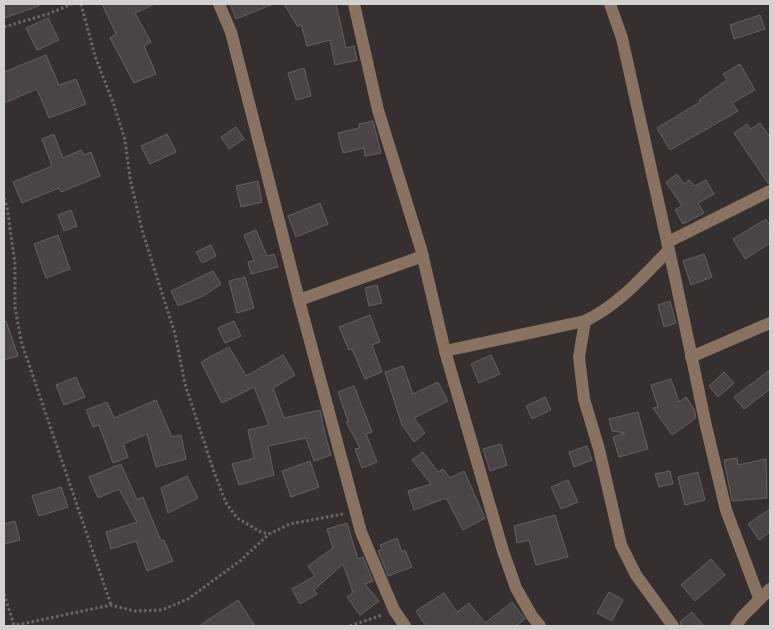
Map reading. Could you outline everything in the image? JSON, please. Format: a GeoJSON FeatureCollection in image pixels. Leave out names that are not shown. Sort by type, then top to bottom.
{"type":"FeatureCollection","features":[{"type":"Feature","properties":{"kind":"street"},"geometry":{"type":"LineString","coordinates":[[219,4],[231,32],[298,300],[361,532],[394,610],[405,626]]}},
{"type":"Feature","properties":{"kind":"street"},"geometry":{"type":"LineString","coordinates":[[354,4],[378,110],[423,256],[445,351],[503,550],[516,588],[540,626]]}},
{"type":"Feature","properties":{"kind":"street"},"geometry":{"type":"LineString","coordinates":[[610,4],[622,38],[726,510],[760,598]]}},
{"type":"Feature","properties":{"kind":"street"},"geometry":{"type":"LineString","coordinates":[[445,351],[585,321],[601,313],[622,298],[668,246],[770,191]]}},
{"type":"Feature","properties":{"kind":"street"},"geometry":{"type":"LineString","coordinates":[[298,300],[423,256]]}},
{"type":"Feature","properties":{"kind":"street"},"geometry":{"type":"LineString","coordinates":[[585,321],[579,357],[584,399],[599,449],[621,545],[636,575],[673,626]]}},
{"type":"Feature","properties":{"kind":"street"},"geometry":{"type":"LineString","coordinates":[[691,357],[770,323]]}},
{"type":"Feature","properties":{"kind":"street"},"geometry":{"type":"LineString","coordinates":[[736,626],[770,589]]}},
{"type":"Feature","properties":{"kind":"path"},"geometry":{"type":"LineString","coordinates":[[4,27],[48,14],[72,4]]}},
{"type":"Feature","properties":{"kind":"path"},"geometry":{"type":"LineString","coordinates":[[81,4],[95,56],[125,140],[130,178],[142,230],[170,317],[185,384],[214,472],[226,503],[237,518],[261,532],[269,534]]}},
{"type":"Feature","properties":{"kind":"path"},"geometry":{"type":"LineString","coordinates":[[4,198],[15,264],[15,306],[20,340],[112,605]]}},
{"type":"Feature","properties":{"kind":"path"},"geometry":{"type":"LineString","coordinates":[[4,594],[13,626],[112,605],[134,611],[154,611],[188,599],[240,561],[269,534],[290,524],[355,511]]}},
{"type":"Feature","properties":{"kind":"path"},"geometry":{"type":"LineString","coordinates":[[350,626],[394,610]]}},
{"type":"Feature","properties":{"kind":"building"},"geometry":{"type":"Polygon","coordinates":[[[4,4],[39,4],[39,6],[4,18],[4,4]]]}},
{"type":"Feature","properties":{"kind":"building"},"geometry":{"type":"Polygon","coordinates":[[[102,4],[155,4],[135,13],[151,42],[144,46],[156,74],[134,83],[110,38],[116,34],[102,4]]]}},
{"type":"Feature","properties":{"kind":"building"},"geometry":{"type":"Polygon","coordinates":[[[230,4],[273,4],[236,19],[230,4]]]}},
{"type":"Feature","properties":{"kind":"building"},"geometry":{"type":"Polygon","coordinates":[[[284,4],[336,4],[346,48],[354,46],[357,60],[335,65],[330,40],[307,46],[301,24],[298,27],[284,4]]]}},
{"type":"Feature","properties":{"kind":"building"},"geometry":{"type":"Polygon","coordinates":[[[760,15],[765,29],[734,39],[730,25],[760,15]]]}},
{"type":"Feature","properties":{"kind":"building"},"geometry":{"type":"Polygon","coordinates":[[[48,18],[59,40],[37,50],[26,28],[48,18]]]}},
{"type":"Feature","properties":{"kind":"building"},"geometry":{"type":"Polygon","coordinates":[[[46,55],[59,85],[76,79],[86,104],[49,118],[37,89],[4,103],[4,72],[46,55]]]}},
{"type":"Feature","properties":{"kind":"building"},"geometry":{"type":"Polygon","coordinates":[[[740,64],[755,90],[732,103],[738,111],[670,150],[657,128],[700,102],[699,100],[727,80],[723,74],[740,64]]]}},
{"type":"Feature","properties":{"kind":"building"},"geometry":{"type":"Polygon","coordinates":[[[304,68],[311,96],[296,100],[288,73],[304,68]]]}},
{"type":"Feature","properties":{"kind":"building"},"geometry":{"type":"Polygon","coordinates":[[[373,121],[381,153],[365,156],[364,148],[343,153],[338,133],[359,128],[359,124],[373,121]]]}},
{"type":"Feature","properties":{"kind":"building"},"geometry":{"type":"Polygon","coordinates":[[[760,123],[770,137],[770,183],[768,183],[734,133],[747,124],[751,129],[760,123]]]}},
{"type":"Feature","properties":{"kind":"building"},"geometry":{"type":"Polygon","coordinates":[[[236,127],[244,139],[229,149],[221,137],[236,127]]]}},
{"type":"Feature","properties":{"kind":"building"},"geometry":{"type":"Polygon","coordinates":[[[54,134],[63,158],[81,150],[84,155],[91,152],[100,176],[61,192],[59,188],[22,203],[13,182],[52,166],[42,139],[54,134]]]}},
{"type":"Feature","properties":{"kind":"building"},"geometry":{"type":"Polygon","coordinates":[[[167,134],[176,152],[150,164],[141,146],[167,134]]]}},
{"type":"Feature","properties":{"kind":"building"},"geometry":{"type":"Polygon","coordinates":[[[677,174],[684,184],[689,180],[695,186],[706,180],[714,194],[698,203],[704,213],[683,224],[675,210],[682,206],[666,182],[677,174]]]}},
{"type":"Feature","properties":{"kind":"building"},"geometry":{"type":"Polygon","coordinates":[[[258,181],[262,202],[241,207],[236,186],[258,181]]]}},
{"type":"Feature","properties":{"kind":"building"},"geometry":{"type":"Polygon","coordinates":[[[320,203],[328,224],[296,237],[288,216],[320,203]]]}},
{"type":"Feature","properties":{"kind":"building"},"geometry":{"type":"Polygon","coordinates":[[[71,210],[77,226],[64,231],[58,215],[71,210]]]}},
{"type":"Feature","properties":{"kind":"building"},"geometry":{"type":"Polygon","coordinates":[[[766,219],[770,226],[770,243],[745,259],[733,239],[766,219]]]}},
{"type":"Feature","properties":{"kind":"building"},"geometry":{"type":"Polygon","coordinates":[[[256,230],[267,256],[274,254],[278,267],[251,274],[248,262],[254,260],[244,235],[256,230]]]}},
{"type":"Feature","properties":{"kind":"building"},"geometry":{"type":"Polygon","coordinates":[[[58,235],[70,269],[46,278],[34,244],[58,235]]]}},
{"type":"Feature","properties":{"kind":"building"},"geometry":{"type":"Polygon","coordinates":[[[211,245],[216,256],[202,263],[196,252],[211,245]]]}},
{"type":"Feature","properties":{"kind":"building"},"geometry":{"type":"Polygon","coordinates":[[[704,254],[712,277],[691,285],[683,261],[704,254]]]}},
{"type":"Feature","properties":{"kind":"building"},"geometry":{"type":"Polygon","coordinates":[[[213,271],[221,284],[203,296],[178,306],[171,291],[213,271]]]}},
{"type":"Feature","properties":{"kind":"building"},"geometry":{"type":"Polygon","coordinates":[[[245,277],[254,308],[237,313],[229,281],[245,277]]]}},
{"type":"Feature","properties":{"kind":"building"},"geometry":{"type":"Polygon","coordinates":[[[377,285],[382,303],[369,306],[365,288],[377,285]]]}},
{"type":"Feature","properties":{"kind":"building"},"geometry":{"type":"Polygon","coordinates":[[[670,301],[676,323],[664,327],[658,305],[670,301]]]}},
{"type":"Feature","properties":{"kind":"building"},"geometry":{"type":"Polygon","coordinates":[[[370,315],[380,342],[372,345],[382,372],[365,379],[352,349],[349,350],[339,327],[370,315]]]}},
{"type":"Feature","properties":{"kind":"building"},"geometry":{"type":"Polygon","coordinates":[[[4,321],[6,321],[18,356],[4,360],[4,321]]]}},
{"type":"Feature","properties":{"kind":"building"},"geometry":{"type":"Polygon","coordinates":[[[234,321],[241,336],[225,343],[218,328],[234,321]]]}},
{"type":"Feature","properties":{"kind":"building"},"geometry":{"type":"Polygon","coordinates":[[[229,347],[246,376],[283,355],[295,375],[273,388],[284,418],[320,410],[331,455],[314,461],[306,438],[268,446],[274,475],[239,485],[232,464],[254,458],[248,430],[269,425],[254,387],[222,403],[201,362],[229,347]]]}},
{"type":"Feature","properties":{"kind":"building"},"geometry":{"type":"Polygon","coordinates":[[[491,355],[500,374],[479,383],[471,364],[491,355]]]}},
{"type":"Feature","properties":{"kind":"building"},"geometry":{"type":"Polygon","coordinates":[[[403,366],[413,394],[438,382],[448,401],[414,418],[425,433],[414,442],[402,425],[385,372],[403,366]]]}},
{"type":"Feature","properties":{"kind":"building"},"geometry":{"type":"Polygon","coordinates":[[[770,370],[770,389],[744,409],[734,397],[770,370]]]}},
{"type":"Feature","properties":{"kind":"building"},"geometry":{"type":"Polygon","coordinates":[[[724,372],[734,383],[718,397],[709,386],[724,372]]]}},
{"type":"Feature","properties":{"kind":"building"},"geometry":{"type":"Polygon","coordinates":[[[76,377],[85,397],[64,405],[56,385],[76,377]]]}},
{"type":"Feature","properties":{"kind":"building"},"geometry":{"type":"Polygon","coordinates":[[[671,379],[679,402],[686,397],[694,409],[696,418],[672,435],[653,408],[658,407],[651,385],[671,379]]]}},
{"type":"Feature","properties":{"kind":"building"},"geometry":{"type":"Polygon","coordinates":[[[354,386],[372,432],[366,434],[377,462],[362,468],[355,449],[360,448],[346,422],[348,421],[338,392],[354,386]]]}},
{"type":"Feature","properties":{"kind":"building"},"geometry":{"type":"Polygon","coordinates":[[[545,397],[551,410],[532,419],[526,406],[545,397]]]}},
{"type":"Feature","properties":{"kind":"building"},"geometry":{"type":"Polygon","coordinates":[[[156,400],[172,437],[181,435],[186,459],[156,467],[147,434],[123,444],[128,457],[113,463],[99,425],[93,427],[86,410],[107,402],[114,418],[156,400]]]}},
{"type":"Feature","properties":{"kind":"building"},"geometry":{"type":"Polygon","coordinates":[[[638,412],[648,449],[619,457],[613,437],[625,433],[612,431],[609,419],[638,412]]]}},
{"type":"Feature","properties":{"kind":"building"},"geometry":{"type":"Polygon","coordinates":[[[501,444],[507,465],[490,471],[483,449],[501,444]]]}},
{"type":"Feature","properties":{"kind":"building"},"geometry":{"type":"Polygon","coordinates":[[[587,446],[592,460],[574,467],[569,452],[587,446]]]}},
{"type":"Feature","properties":{"kind":"building"},"geometry":{"type":"Polygon","coordinates":[[[423,452],[438,472],[443,469],[450,478],[464,471],[485,518],[463,530],[446,498],[414,510],[408,491],[431,484],[412,460],[423,452]]]}},
{"type":"Feature","properties":{"kind":"building"},"geometry":{"type":"Polygon","coordinates":[[[737,458],[738,465],[766,459],[767,498],[732,501],[724,460],[737,458]]]}},
{"type":"Feature","properties":{"kind":"building"},"geometry":{"type":"Polygon","coordinates":[[[310,461],[319,487],[291,497],[282,471],[310,461]]]}},
{"type":"Feature","properties":{"kind":"building"},"geometry":{"type":"Polygon","coordinates":[[[121,464],[137,500],[143,497],[161,541],[164,540],[173,561],[147,571],[136,541],[111,549],[106,532],[137,522],[119,489],[98,498],[89,477],[121,464]]]}},
{"type":"Feature","properties":{"kind":"building"},"geometry":{"type":"Polygon","coordinates":[[[670,471],[673,484],[659,487],[655,474],[670,471]]]}},
{"type":"Feature","properties":{"kind":"building"},"geometry":{"type":"Polygon","coordinates":[[[698,472],[705,500],[685,505],[678,477],[698,472]]]}},
{"type":"Feature","properties":{"kind":"building"},"geometry":{"type":"Polygon","coordinates":[[[187,476],[198,498],[168,513],[161,488],[187,476]]]}},
{"type":"Feature","properties":{"kind":"building"},"geometry":{"type":"Polygon","coordinates":[[[568,480],[578,502],[561,509],[551,487],[568,480]]]}},
{"type":"Feature","properties":{"kind":"building"},"geometry":{"type":"Polygon","coordinates":[[[61,487],[68,507],[39,516],[32,496],[61,487]]]}},
{"type":"Feature","properties":{"kind":"building"},"geometry":{"type":"Polygon","coordinates":[[[770,509],[770,532],[759,540],[748,524],[770,509]]]}},
{"type":"Feature","properties":{"kind":"building"},"geometry":{"type":"Polygon","coordinates":[[[555,515],[568,557],[536,565],[529,540],[517,543],[514,526],[555,515]]]}},
{"type":"Feature","properties":{"kind":"building"},"geometry":{"type":"Polygon","coordinates":[[[15,521],[20,540],[4,544],[4,524],[15,521]]]}},
{"type":"Feature","properties":{"kind":"building"},"geometry":{"type":"Polygon","coordinates":[[[347,523],[358,559],[363,557],[373,581],[365,584],[379,601],[360,615],[347,597],[353,592],[343,564],[314,590],[317,594],[300,604],[292,589],[315,576],[308,566],[333,548],[327,529],[347,523]]]}},
{"type":"Feature","properties":{"kind":"building"},"geometry":{"type":"Polygon","coordinates":[[[397,538],[402,552],[405,550],[412,567],[388,576],[378,551],[382,549],[380,545],[397,538]]]}},
{"type":"Feature","properties":{"kind":"building"},"geometry":{"type":"Polygon","coordinates":[[[711,559],[725,575],[695,601],[681,585],[711,559]]]}},
{"type":"Feature","properties":{"kind":"building"},"geometry":{"type":"Polygon","coordinates":[[[609,592],[623,600],[612,621],[597,613],[609,592]]]}},
{"type":"Feature","properties":{"kind":"building"},"geometry":{"type":"Polygon","coordinates":[[[444,593],[457,612],[469,603],[485,623],[512,602],[525,619],[516,626],[426,626],[416,611],[444,593]]]}},
{"type":"Feature","properties":{"kind":"building"},"geometry":{"type":"Polygon","coordinates":[[[238,600],[255,626],[199,626],[238,600]]]}},
{"type":"Feature","properties":{"kind":"building"},"geometry":{"type":"Polygon","coordinates":[[[692,612],[704,626],[681,626],[680,622],[692,612]]]}}]}
